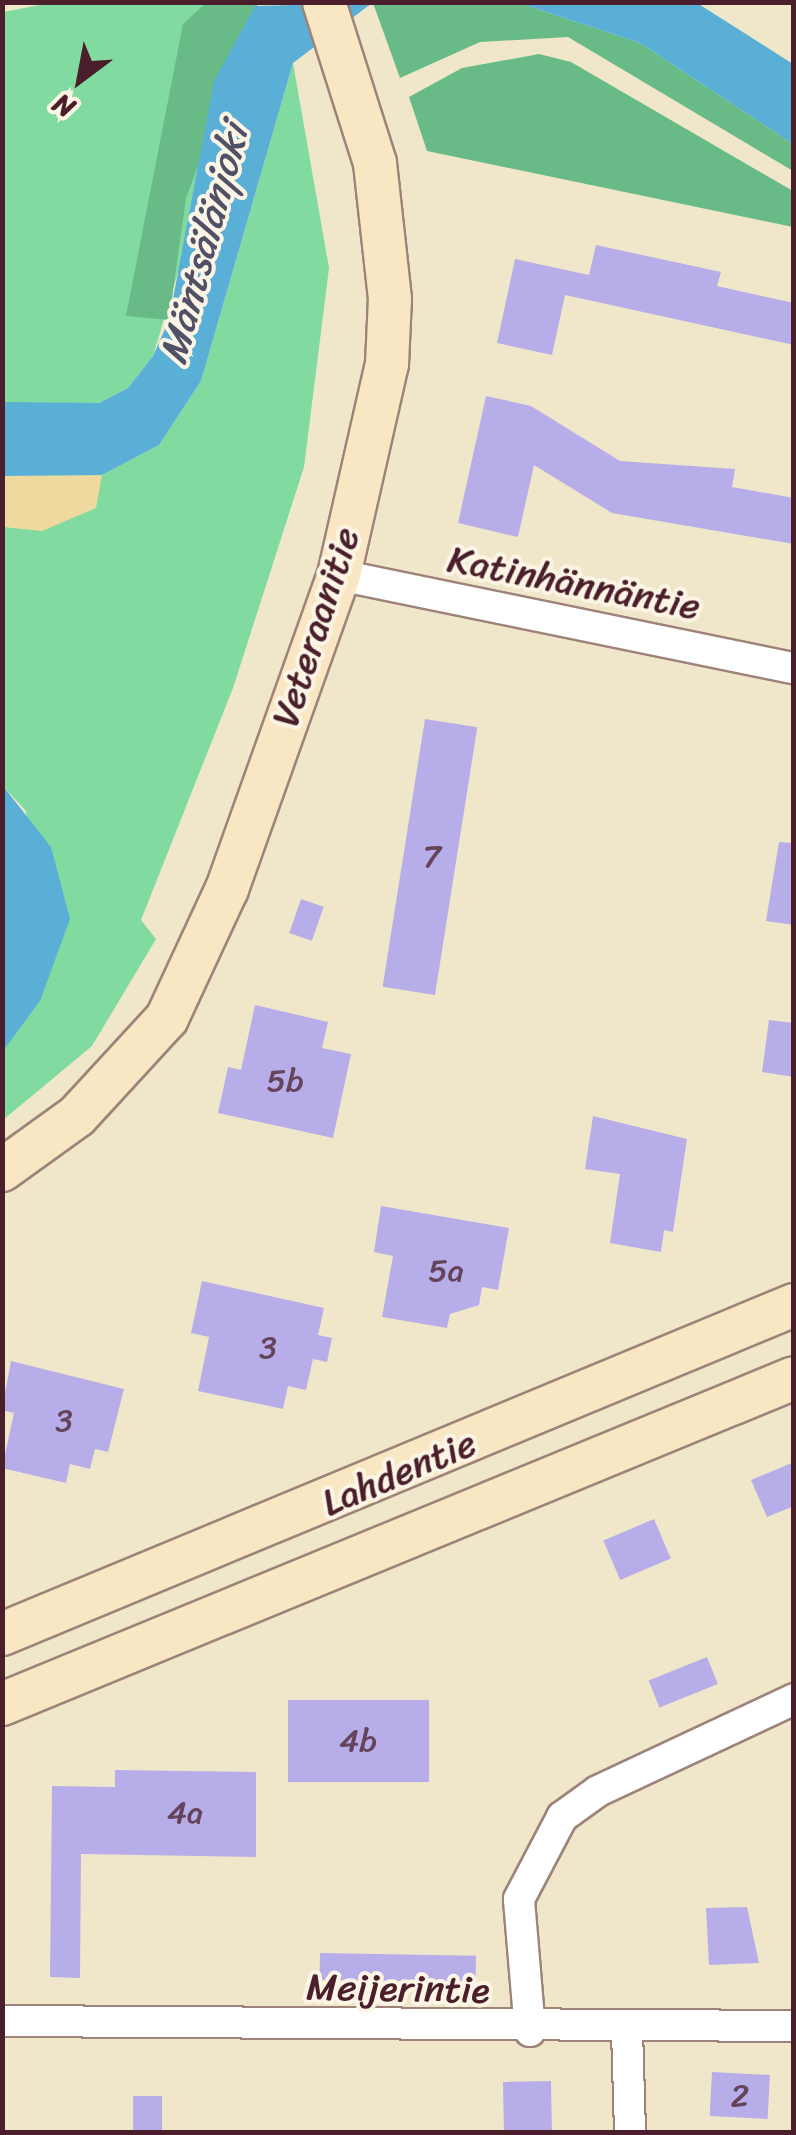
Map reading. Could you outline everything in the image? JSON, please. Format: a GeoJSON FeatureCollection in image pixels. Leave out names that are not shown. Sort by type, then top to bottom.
{"type":"FeatureCollection","features":[{"type":"Feature","properties":{"kind":"main road","name":"Veteraanitie"},"geometry":{"type":"LineString","coordinates":[[2,1170],[76,1116],[167,1018],[227,889],[339,574],[388,364],[390,299],[376,163],[324,2]]}},
{"type":"Feature","properties":{"kind":"main road","name":"Lahdentie"},"geometry":{"type":"LineString","coordinates":[[2,1634],[794,1306]]}},
{"type":"Feature","properties":{"kind":"main road","name":"Lahdentie"},"geometry":{"type":"LineString","coordinates":[[2,1704],[794,1378]]}},
{"type":"Feature","properties":{"kind":"street","name":"Katinhännäntie"},"geometry":{"type":"LineString","coordinates":[[339,574],[794,668]]}},
{"type":"Feature","properties":{"kind":"street"},"geometry":{"type":"LineString","coordinates":[[530,2030],[519,1899],[562,1817],[598,1790],[794,1700]]}},
{"type":"Feature","properties":{"kind":"street","name":"Meijerintie"},"geometry":{"type":"LineString","coordinates":[[2,2021],[530,2030],[794,2026]]}},
{"type":"Feature","properties":{"kind":"street"},"geometry":{"type":"LineString","coordinates":[[627,2030],[630,2132]]}},
{"type":"Feature","properties":{"kind":"green space"},"geometry":{"type":"Polygon","coordinates":[[[56,2],[258,3],[153,356],[128,388],[99,403],[24,408],[3,402],[3,12],[56,2]]]}},
{"type":"Feature","properties":{"kind":"green space"},"geometry":{"type":"Polygon","coordinates":[[[206,3],[258,3],[186,198],[169,320],[126,316],[183,24],[206,3]]]}},
{"type":"Feature","properties":{"kind":"green space"},"geometry":{"type":"Polygon","coordinates":[[[373,3],[519,3],[640,43],[793,144],[793,171],[568,37],[480,42],[400,78],[373,3]]]}},
{"type":"Feature","properties":{"kind":"green space"},"geometry":{"type":"Polygon","coordinates":[[[539,54],[571,62],[793,191],[793,227],[427,151],[409,97],[462,68],[539,54]]]}},
{"type":"Feature","properties":{"kind":"green space"},"geometry":{"type":"Polygon","coordinates":[[[293,63],[329,268],[304,467],[233,688],[141,920],[156,939],[92,1046],[3,1120],[2,1051],[40,1001],[26,811],[3,786],[3,476],[102,475],[159,445],[201,381],[293,63]]]}},
{"type":"Feature","properties":{"kind":"sand"},"geometry":{"type":"Polygon","coordinates":[[[102,475],[96,508],[42,531],[3,527],[2,476],[102,475]]]}},
{"type":"Feature","properties":{"kind":"water","name":"Mäntsälänjoki"},"geometry":{"type":"Polygon","coordinates":[[[372,3],[293,63],[201,381],[159,445],[102,475],[3,476],[2,402],[99,403],[128,388],[153,356],[169,320],[214,81],[255,6],[372,3]]]}},
{"type":"Feature","properties":{"kind":"water"},"geometry":{"type":"Polygon","coordinates":[[[519,3],[697,3],[793,64],[793,144],[640,43],[519,3]]]}},
{"type":"Feature","properties":{"kind":"water"},"geometry":{"type":"Polygon","coordinates":[[[3,786],[51,847],[70,919],[40,1001],[3,1051],[3,786]]]}},
{"type":"Feature","properties":{"kind":"building"},"geometry":{"type":"Polygon","coordinates":[[[596,245],[721,272],[717,286],[794,303],[794,345],[565,295],[552,355],[497,343],[515,259],[589,275],[596,245]]]}},
{"type":"Feature","properties":{"kind":"building"},"geometry":{"type":"Polygon","coordinates":[[[486,396],[531,406],[620,461],[735,469],[732,487],[794,498],[794,544],[612,513],[534,465],[518,537],[458,523],[486,396]]]}},
{"type":"Feature","properties":{"kind":"building"},"geometry":{"type":"Polygon","coordinates":[[[425,719],[477,727],[435,995],[383,987],[425,719]]]}},
{"type":"Feature","properties":{"kind":"building"},"geometry":{"type":"Polygon","coordinates":[[[779,842],[794,843],[794,925],[766,921],[779,842]]]}},
{"type":"Feature","properties":{"kind":"building"},"geometry":{"type":"Polygon","coordinates":[[[301,899],[324,907],[312,941],[289,933],[301,899]]]}},
{"type":"Feature","properties":{"kind":"building"},"geometry":{"type":"Polygon","coordinates":[[[255,1005],[328,1022],[322,1048],[351,1054],[333,1138],[218,1113],[228,1067],[241,1070],[255,1005]]]}},
{"type":"Feature","properties":{"kind":"building"},"geometry":{"type":"Polygon","coordinates":[[[769,1020],[794,1023],[794,1077],[762,1072],[769,1020]]]}},
{"type":"Feature","properties":{"kind":"building"},"geometry":{"type":"Polygon","coordinates":[[[593,1116],[687,1139],[673,1232],[664,1230],[661,1252],[610,1243],[620,1174],[585,1169],[593,1116]]]}},
{"type":"Feature","properties":{"kind":"building"},"geometry":{"type":"Polygon","coordinates":[[[381,1206],[509,1228],[498,1290],[482,1287],[479,1305],[450,1314],[447,1328],[382,1317],[393,1256],[374,1252],[381,1206]]]}},
{"type":"Feature","properties":{"kind":"building"},"geometry":{"type":"Polygon","coordinates":[[[202,1281],[324,1308],[318,1335],[332,1338],[327,1362],[313,1359],[306,1390],[288,1386],[283,1409],[198,1391],[209,1337],[191,1333],[202,1281]]]}},
{"type":"Feature","properties":{"kind":"building"},"geometry":{"type":"Polygon","coordinates":[[[11,1361],[124,1389],[108,1452],[95,1449],[90,1469],[70,1464],[66,1483],[2,1468],[14,1413],[2,1410],[11,1361]]]}},
{"type":"Feature","properties":{"kind":"building"},"geometry":{"type":"Polygon","coordinates":[[[794,1462],[794,1506],[767,1517],[751,1480],[794,1462]]]}},
{"type":"Feature","properties":{"kind":"building"},"geometry":{"type":"Polygon","coordinates":[[[654,1519],[671,1559],[620,1580],[603,1540],[654,1519]]]}},
{"type":"Feature","properties":{"kind":"building"},"geometry":{"type":"Polygon","coordinates":[[[707,1657],[718,1684],[659,1707],[649,1681],[707,1657]]]}},
{"type":"Feature","properties":{"kind":"building"},"geometry":{"type":"Polygon","coordinates":[[[288,1700],[429,1700],[429,1782],[288,1782],[288,1700]]]}},
{"type":"Feature","properties":{"kind":"building"},"geometry":{"type":"Polygon","coordinates":[[[115,1770],[256,1772],[256,1857],[81,1854],[80,1978],[50,1977],[52,1786],[115,1787],[115,1770]]]}},
{"type":"Feature","properties":{"kind":"building"},"geometry":{"type":"Polygon","coordinates":[[[747,1907],[759,1963],[709,1965],[706,1908],[747,1907]]]}},
{"type":"Feature","properties":{"kind":"building"},"geometry":{"type":"Polygon","coordinates":[[[320,1953],[476,1956],[476,1983],[320,1980],[320,1953]]]}},
{"type":"Feature","properties":{"kind":"building"},"geometry":{"type":"Polygon","coordinates":[[[712,2072],[770,2075],[768,2119],[710,2116],[712,2072]]]}},
{"type":"Feature","properties":{"kind":"building"},"geometry":{"type":"Polygon","coordinates":[[[551,2081],[552,2131],[504,2132],[503,2082],[551,2081]]]}},
{"type":"Feature","properties":{"kind":"building"},"geometry":{"type":"Polygon","coordinates":[[[133,2096],[162,2096],[162,2132],[133,2132],[133,2096]]]}}]}
